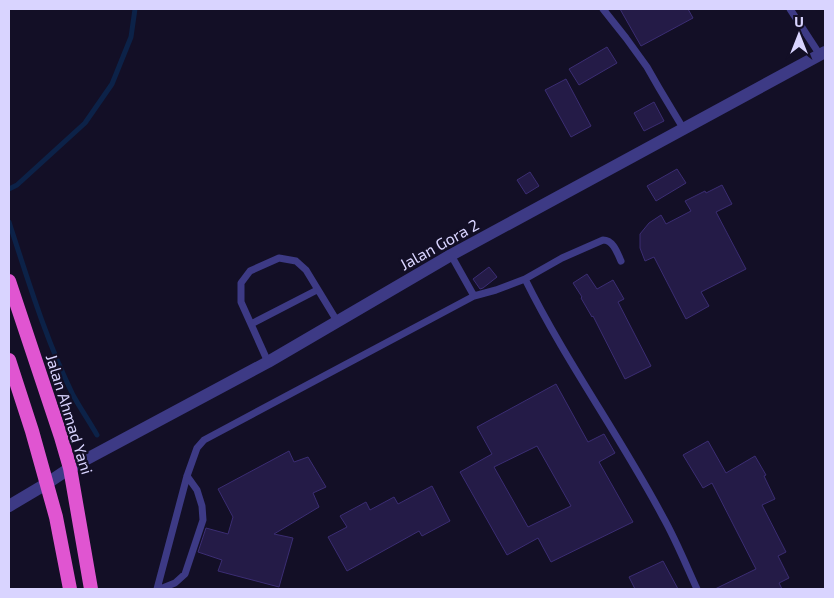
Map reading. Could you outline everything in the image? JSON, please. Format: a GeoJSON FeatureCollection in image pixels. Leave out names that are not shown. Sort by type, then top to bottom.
{"type":"FeatureCollection","features":[{"type":"Feature","properties":{"kind":"highway","name":"Jalan Ahmad Yani"},"geometry":{"type":"LineString","coordinates":[[9,281],[70,468],[91,589]]}},
{"type":"Feature","properties":{"kind":"highway"},"geometry":{"type":"LineString","coordinates":[[9,360],[32,431],[56,517],[70,589]]}},
{"type":"Feature","properties":{"kind":"street","name":"Jalan Gora 2"},"geometry":{"type":"LineString","coordinates":[[9,506],[70,468],[268,362],[451,255],[822,53]]}},
{"type":"Feature","properties":{"kind":"lane"},"geometry":{"type":"LineString","coordinates":[[603,9],[647,67],[684,128]]}},
{"type":"Feature","properties":{"kind":"lane"},"geometry":{"type":"LineString","coordinates":[[790,9],[822,53]]}},
{"type":"Feature","properties":{"kind":"lane"},"geometry":{"type":"LineString","coordinates":[[159,589],[187,476],[197,448],[204,440],[474,296],[525,279],[562,258],[603,240],[611,242],[621,261]]}},
{"type":"Feature","properties":{"kind":"lane"},"geometry":{"type":"LineString","coordinates":[[451,255],[474,296]]}},
{"type":"Feature","properties":{"kind":"lane"},"geometry":{"type":"LineString","coordinates":[[268,362],[242,302],[242,283],[250,271],[278,258],[296,261],[306,270],[337,321]]}},
{"type":"Feature","properties":{"kind":"lane"},"geometry":{"type":"LineString","coordinates":[[525,279],[569,360],[664,518],[697,589]]}},
{"type":"Feature","properties":{"kind":"lane"},"geometry":{"type":"LineString","coordinates":[[251,324],[318,290]]}},
{"type":"Feature","properties":{"kind":"lane"},"geometry":{"type":"LineString","coordinates":[[159,589],[175,583],[185,574],[203,520],[202,506],[197,490],[187,476]]}},
{"type":"Feature","properties":{"kind":"building"},"geometry":{"type":"Polygon","coordinates":[[[620,9],[688,9],[693,18],[641,46],[620,9]]]}},
{"type":"Feature","properties":{"kind":"building"},"geometry":{"type":"Polygon","coordinates":[[[607,47],[617,63],[579,85],[569,69],[607,47]]]}},
{"type":"Feature","properties":{"kind":"building"},"geometry":{"type":"Polygon","coordinates":[[[566,79],[591,126],[571,137],[545,90],[566,79]]]}},
{"type":"Feature","properties":{"kind":"building"},"geometry":{"type":"Polygon","coordinates":[[[654,102],[664,121],[644,131],[634,113],[654,102]]]}},
{"type":"Feature","properties":{"kind":"building"},"geometry":{"type":"Polygon","coordinates":[[[677,169],[686,183],[656,201],[647,186],[677,169]]]}},
{"type":"Feature","properties":{"kind":"building"},"geometry":{"type":"Polygon","coordinates":[[[530,172],[539,186],[526,194],[517,180],[530,172]]]}},
{"type":"Feature","properties":{"kind":"building"},"geometry":{"type":"Polygon","coordinates":[[[722,185],[732,204],[716,212],[746,269],[701,292],[709,306],[686,319],[654,257],[645,261],[640,248],[640,234],[649,223],[661,215],[666,224],[691,211],[685,201],[722,185]]]}},
{"type":"Feature","properties":{"kind":"building"},"geometry":{"type":"Polygon","coordinates":[[[489,267],[497,277],[480,289],[473,279],[489,267]]]}},
{"type":"Feature","properties":{"kind":"building"},"geometry":{"type":"Polygon","coordinates":[[[587,274],[597,289],[613,280],[624,299],[618,302],[651,366],[625,379],[593,316],[573,283],[587,274]]]}},
{"type":"Feature","properties":{"kind":"building"},"geometry":{"type":"Polygon","coordinates":[[[556,384],[588,442],[604,434],[615,453],[599,462],[633,522],[551,562],[538,538],[507,555],[460,472],[492,454],[477,427],[556,384]],[[537,446],[494,467],[528,527],[571,506],[537,446]]]}},
{"type":"Feature","properties":{"kind":"building"},"geometry":{"type":"Polygon","coordinates":[[[708,441],[726,473],[755,456],[766,475],[764,476],[775,499],[762,505],[786,552],[778,556],[789,578],[779,583],[782,589],[715,589],[756,569],[712,483],[703,488],[683,455],[708,441]]]}},
{"type":"Feature","properties":{"kind":"building"},"geometry":{"type":"Polygon","coordinates":[[[289,451],[294,462],[308,457],[326,487],[313,493],[319,507],[274,534],[293,538],[279,587],[218,571],[222,560],[198,552],[206,528],[228,534],[233,517],[218,489],[289,451]]]}},
{"type":"Feature","properties":{"kind":"building"},"geometry":{"type":"Polygon","coordinates":[[[432,486],[450,521],[422,536],[419,531],[347,571],[328,537],[347,527],[340,516],[366,502],[370,510],[394,497],[398,504],[432,486]]]}},
{"type":"Feature","properties":{"kind":"building"},"geometry":{"type":"Polygon","coordinates":[[[663,561],[678,589],[635,589],[629,577],[663,561]]]}},
{"type":"Feature","properties":{"kind":"waterway"},"geometry":{"type":"LineString","coordinates":[[9,189],[17,185],[85,123],[112,84],[131,37],[135,9]]}},
{"type":"Feature","properties":{"kind":"waterway"},"geometry":{"type":"LineString","coordinates":[[9,222],[54,353],[73,395],[97,435]]}}]}
